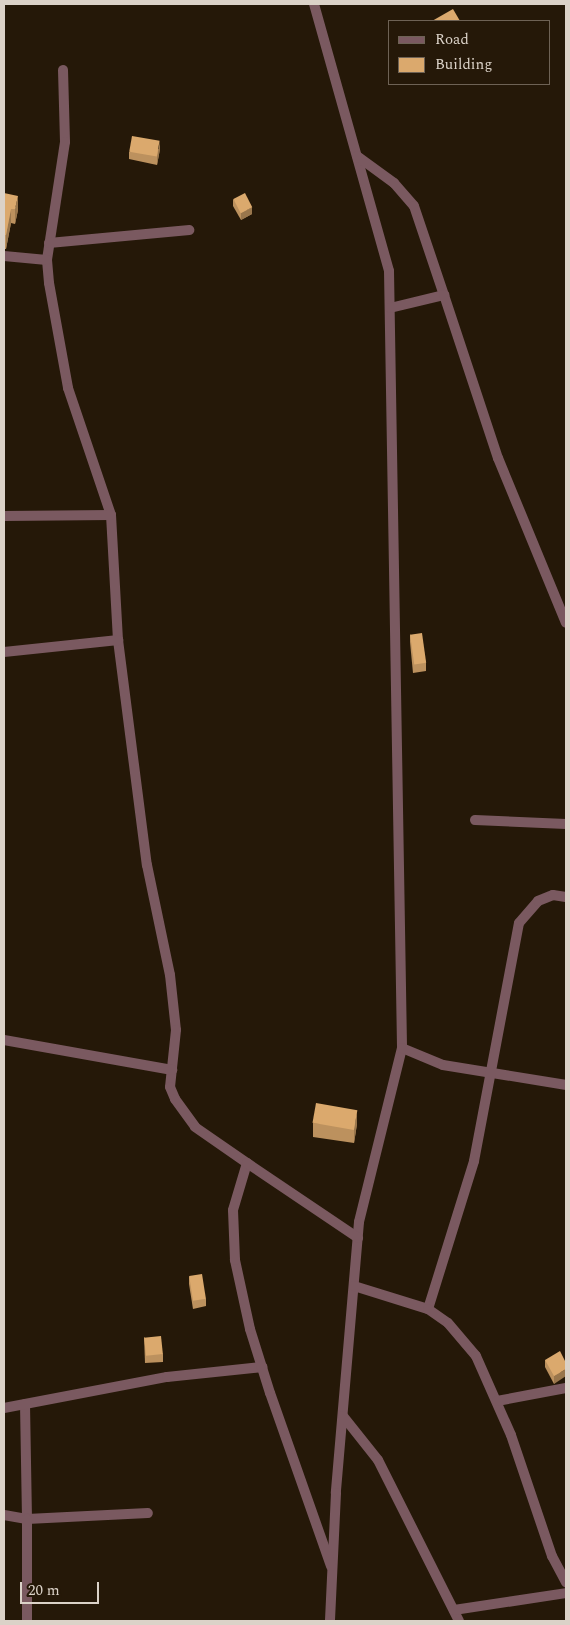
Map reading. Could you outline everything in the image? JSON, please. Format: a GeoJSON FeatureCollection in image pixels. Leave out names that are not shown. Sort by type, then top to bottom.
{"type":"FeatureCollection","features":[{"type":"Feature","properties":{"kind":"street"},"geometry":{"type":"LineString","coordinates":[[314,4],[389,271],[402,1048],[358,1238],[342,1416],[330,1621]]}},
{"type":"Feature","properties":{"kind":"street"},"geometry":{"type":"LineString","coordinates":[[63,70],[65,142],[47,260],[68,388],[111,516],[118,640],[147,865],[170,975],[176,1030],[170,1088],[174,1099],[195,1126],[358,1238]]}},
{"type":"Feature","properties":{"kind":"street"},"geometry":{"type":"LineString","coordinates":[[357,156],[394,183],[414,206],[498,458],[566,623]]}},
{"type":"Feature","properties":{"kind":"street"},"geometry":{"type":"LineString","coordinates":[[49,243],[188,230]]}},
{"type":"Feature","properties":{"kind":"street"},"geometry":{"type":"LineString","coordinates":[[4,256],[47,260]]}},
{"type":"Feature","properties":{"kind":"street"},"geometry":{"type":"LineString","coordinates":[[390,308],[444,295]]}},
{"type":"Feature","properties":{"kind":"street"},"geometry":{"type":"LineString","coordinates":[[4,516],[111,516]]}},
{"type":"Feature","properties":{"kind":"street"},"geometry":{"type":"LineString","coordinates":[[4,652],[118,640]]}},
{"type":"Feature","properties":{"kind":"street"},"geometry":{"type":"LineString","coordinates":[[476,820],[566,824]]}},
{"type":"Feature","properties":{"kind":"street"},"geometry":{"type":"LineString","coordinates":[[428,1309],[474,1161],[519,923],[538,902],[554,896],[566,897]]}},
{"type":"Feature","properties":{"kind":"street"},"geometry":{"type":"LineString","coordinates":[[4,1040],[172,1070]]}},
{"type":"Feature","properties":{"kind":"street"},"geometry":{"type":"LineString","coordinates":[[402,1048],[442,1065],[566,1085]]}},
{"type":"Feature","properties":{"kind":"street"},"geometry":{"type":"LineString","coordinates":[[247,1163],[233,1210],[235,1260],[262,1367],[302,1490],[332,1569]]}},
{"type":"Feature","properties":{"kind":"street"},"geometry":{"type":"LineString","coordinates":[[354,1286],[428,1309],[448,1323],[476,1356],[511,1435],[552,1556],[566,1582]]}},
{"type":"Feature","properties":{"kind":"street"},"geometry":{"type":"LineString","coordinates":[[4,1408],[167,1377],[262,1367]]}},
{"type":"Feature","properties":{"kind":"street"},"geometry":{"type":"LineString","coordinates":[[497,1401],[566,1388]]}},
{"type":"Feature","properties":{"kind":"street"},"geometry":{"type":"LineString","coordinates":[[25,1404],[27,1621]]}},
{"type":"Feature","properties":{"kind":"street"},"geometry":{"type":"LineString","coordinates":[[342,1416],[378,1460],[459,1621]]}},
{"type":"Feature","properties":{"kind":"street"},"geometry":{"type":"LineString","coordinates":[[4,1515],[27,1519],[148,1513]]}},
{"type":"Feature","properties":{"kind":"street"},"geometry":{"type":"LineString","coordinates":[[454,1610],[566,1593]]}},
{"type":"Feature","properties":{"kind":"building"},"geometry":{"type":"Polygon","coordinates":[[[453,9],[459,20],[434,20],[453,9]]]}},
{"type":"Feature","properties":{"kind":"building"},"geometry":{"type":"Polygon","coordinates":[[[132,136],[160,141],[157,157],[129,152],[132,136]]]}},
{"type":"Feature","properties":{"kind":"building"},"geometry":{"type":"Polygon","coordinates":[[[4,193],[18,196],[15,209],[11,209],[6,235],[4,235],[4,193]]]}},
{"type":"Feature","properties":{"kind":"building"},"geometry":{"type":"Polygon","coordinates":[[[245,193],[252,207],[241,213],[233,199],[245,193]]]}},
{"type":"Feature","properties":{"kind":"building"},"geometry":{"type":"Polygon","coordinates":[[[422,633],[426,663],[414,664],[410,635],[422,633]]]}},
{"type":"Feature","properties":{"kind":"building"},"geometry":{"type":"Polygon","coordinates":[[[316,1103],[357,1110],[354,1130],[313,1123],[316,1103]]]}},
{"type":"Feature","properties":{"kind":"building"},"geometry":{"type":"Polygon","coordinates":[[[202,1274],[206,1299],[193,1301],[189,1276],[202,1274]]]}},
{"type":"Feature","properties":{"kind":"building"},"geometry":{"type":"Polygon","coordinates":[[[161,1336],[163,1354],[146,1356],[144,1338],[161,1336]]]}},
{"type":"Feature","properties":{"kind":"building"},"geometry":{"type":"Polygon","coordinates":[[[560,1351],[566,1363],[566,1369],[554,1376],[545,1360],[560,1351]]]}}]}
